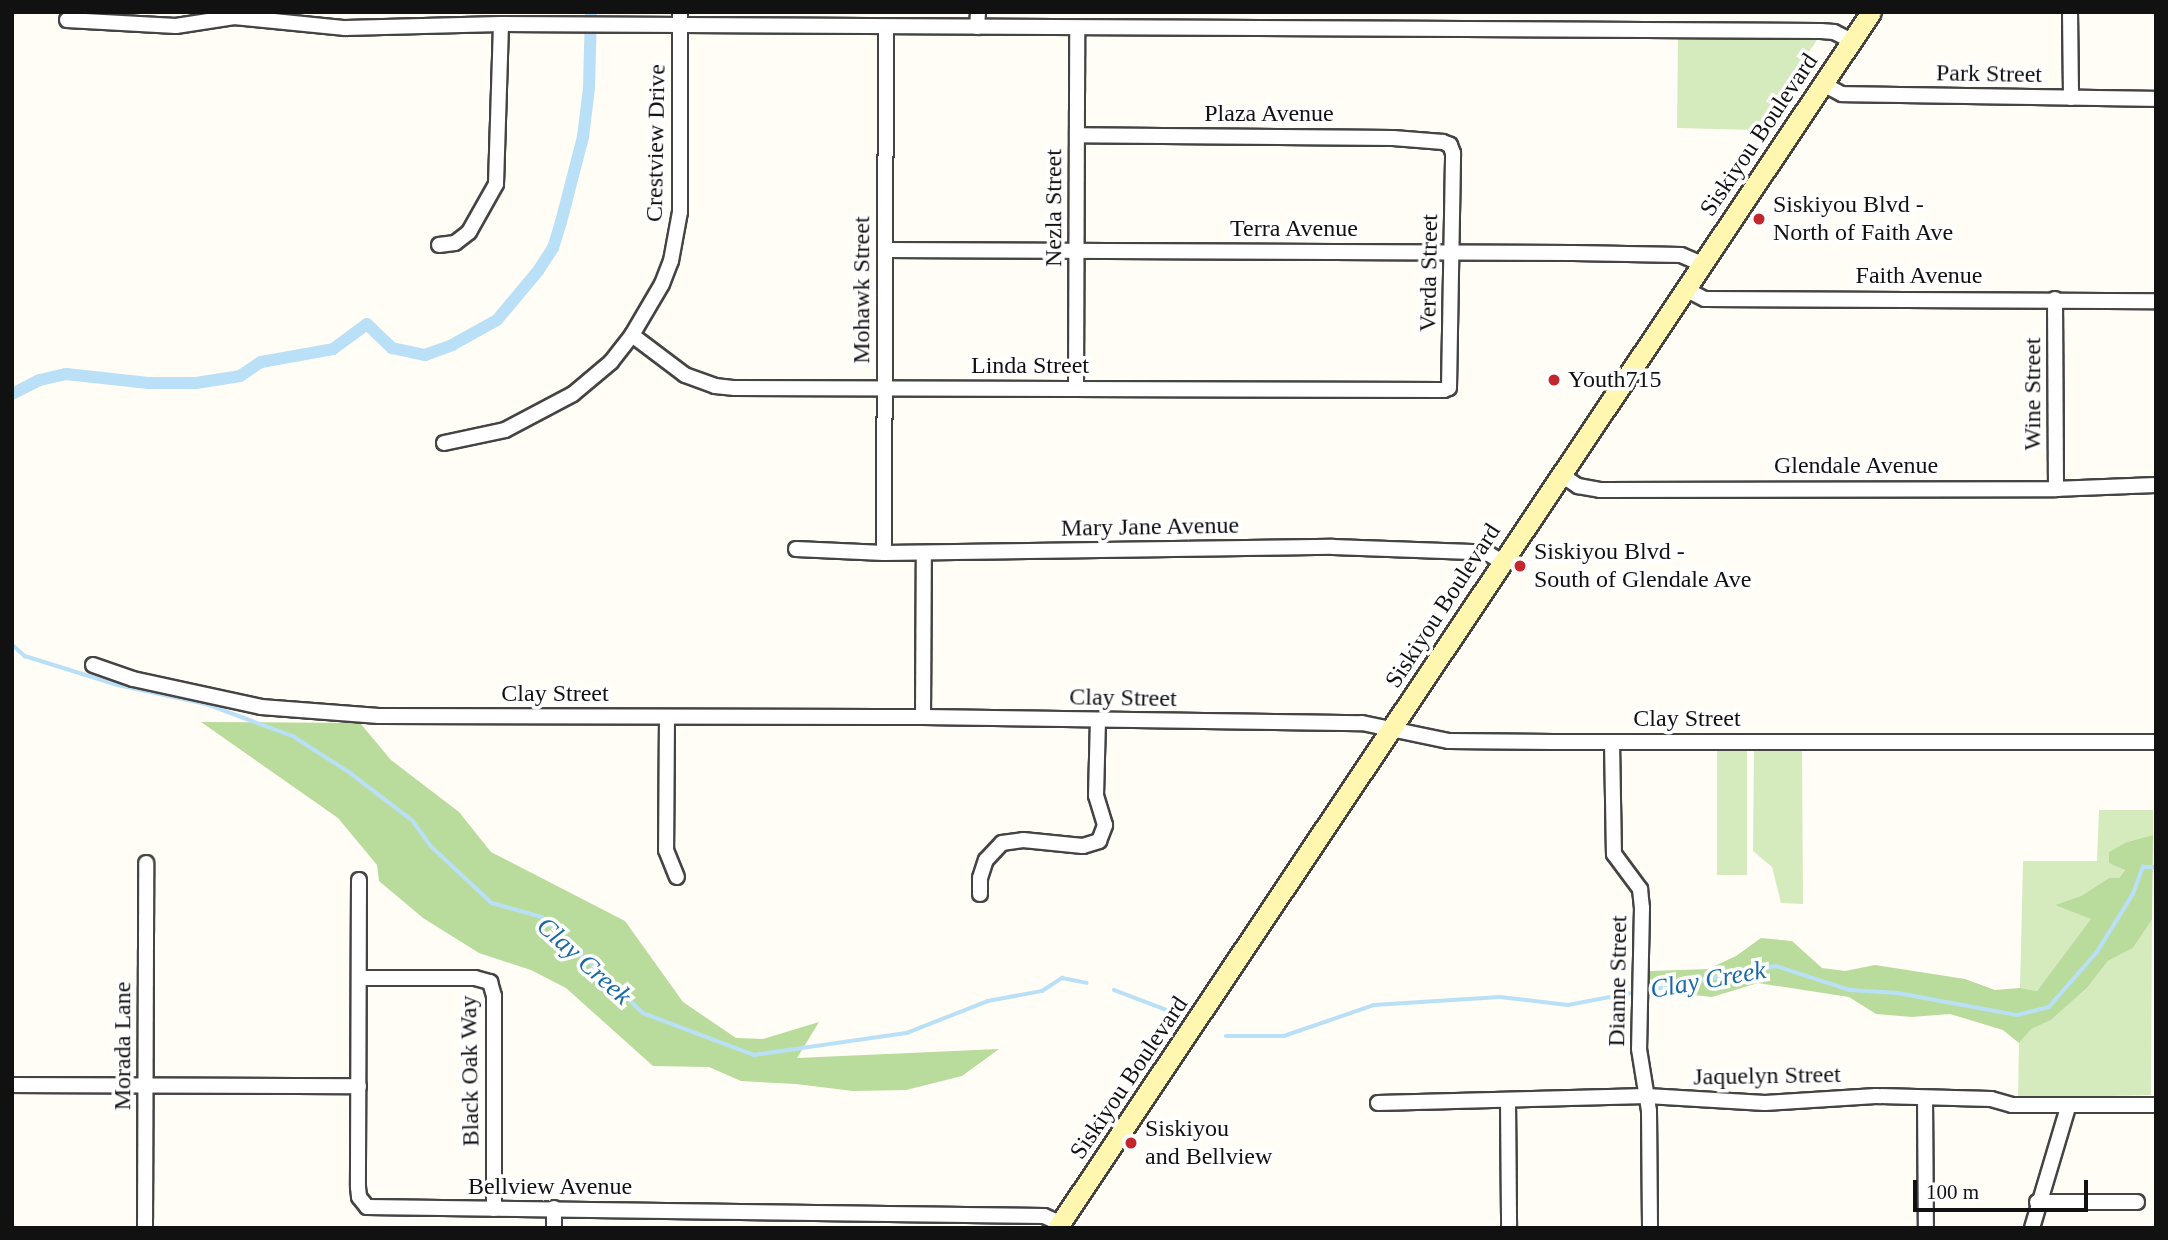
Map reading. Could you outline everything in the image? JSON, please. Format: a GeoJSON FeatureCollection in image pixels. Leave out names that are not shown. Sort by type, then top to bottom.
{"type":"FeatureCollection","features":[{"type":"Feature","properties":{"kind":"main road","name":"Siskiyou Boulevard"},"geometry":{"type":"LineString","coordinates":[[1059,1225],[1871,12]]}},
{"type":"Feature","properties":{"kind":"street"},"geometry":{"type":"LineString","coordinates":[[2070,12],[2071,98]]}},
{"type":"Feature","properties":{"kind":"street"},"geometry":{"type":"LineString","coordinates":[[67,20],[176,26],[234,17],[345,28],[429,19],[501,24],[588,25],[680,19],[886,27],[978,20],[1077,28],[1821,31],[1834,32],[1852,41]]}},
{"type":"Feature","properties":{"kind":"street","name":"Crestview Drive"},"geometry":{"type":"LineString","coordinates":[[444,443],[505,430],[555,406],[598,374],[632,335],[662,284],[678,232],[680,19]]}},
{"type":"Feature","properties":{"kind":"street"},"geometry":{"type":"LineString","coordinates":[[439,245],[455,243],[469,232],[496,184],[501,24]]}},
{"type":"Feature","properties":{"kind":"street","name":"Mohawk Street"},"geometry":{"type":"LineString","coordinates":[[884,553],[886,27]]}},
{"type":"Feature","properties":{"kind":"street","name":"Nezla Street"},"geometry":{"type":"LineString","coordinates":[[1076,389],[1077,28]]}},
{"type":"Feature","properties":{"kind":"street","name":"Park Street"},"geometry":{"type":"LineString","coordinates":[[1823,85],[1842,94],[2156,99]]}},
{"type":"Feature","properties":{"kind":"street","name":"Plaza Avenue"},"geometry":{"type":"LineString","coordinates":[[1077,135],[1420,139],[1443,142],[1450,145],[1453,153]]}},
{"type":"Feature","properties":{"kind":"street","name":"Verda Street"},"geometry":{"type":"LineString","coordinates":[[1444,390],[1451,383],[1453,153]]}},
{"type":"Feature","properties":{"kind":"street","name":"Terra Avenue"},"geometry":{"type":"LineString","coordinates":[[885,250],[1681,255],[1702,264]]}},
{"type":"Feature","properties":{"kind":"street","name":"Faith Avenue"},"geometry":{"type":"LineString","coordinates":[[1685,289],[1705,299],[2156,301]]}},
{"type":"Feature","properties":{"kind":"street","name":"Wine Street"},"geometry":{"type":"LineString","coordinates":[[2055,299],[2056,489]]}},
{"type":"Feature","properties":{"kind":"street","name":"Linda Street"},"geometry":{"type":"LineString","coordinates":[[632,335],[678,371],[715,386],[1444,390]]}},
{"type":"Feature","properties":{"kind":"street","name":"Glendale Avenue"},"geometry":{"type":"LineString","coordinates":[[1560,474],[1578,486],[1600,490],[2056,489],[2156,485]]}},
{"type":"Feature","properties":{"kind":"street","name":"Mary Jane Avenue"},"geometry":{"type":"LineString","coordinates":[[796,548],[924,553],[1333,547],[1472,552],[1489,554],[1502,562]]}},
{"type":"Feature","properties":{"kind":"street"},"geometry":{"type":"LineString","coordinates":[[923,717],[924,553]]}},
{"type":"Feature","properties":{"kind":"street","name":"Clay Street"},"geometry":{"type":"LineString","coordinates":[[93,664],[133,679],[261,707],[379,716],[923,717],[1362,723],[1449,741],[2156,742]]}},
{"type":"Feature","properties":{"kind":"street"},"geometry":{"type":"LineString","coordinates":[[667,717],[666,850],[677,877]]}},
{"type":"Feature","properties":{"kind":"street"},"geometry":{"type":"LineString","coordinates":[[980,894],[980,878],[986,860],[1002,843],[1023,840],[1083,846],[1099,841],[1105,825],[1096,796],[1098,720]]}},
{"type":"Feature","properties":{"kind":"street","name":"Dianne Street"},"geometry":{"type":"LineString","coordinates":[[1612,742],[1614,854],[1640,889],[1641,898],[1639,1049],[1647,1096],[1650,1228]]}},
{"type":"Feature","properties":{"kind":"street","name":"Morada Lane"},"geometry":{"type":"LineString","coordinates":[[145,1228],[146,863]]}},
{"type":"Feature","properties":{"kind":"street","name":"Bellview Avenue"},"geometry":{"type":"LineString","coordinates":[[359,880],[358,1187],[363,1203],[373,1209],[554,1208],[1044,1216],[1059,1225]]}},
{"type":"Feature","properties":{"kind":"street","name":"Black Oak Way"},"geometry":{"type":"LineString","coordinates":[[359,978],[475,978],[490,982],[494,996],[494,1209]]}},
{"type":"Feature","properties":{"kind":"street"},"geometry":{"type":"LineString","coordinates":[[12,1085],[145,1083],[359,1086]]}},
{"type":"Feature","properties":{"kind":"street","name":"Jaquelyn Street"},"geometry":{"type":"LineString","coordinates":[[1378,1103],[1647,1096],[1765,1103],[1876,1096],[1991,1099],[2012,1105],[2068,1107],[2156,1105]]}},
{"type":"Feature","properties":{"kind":"street"},"geometry":{"type":"LineString","coordinates":[[1925,1098],[1926,1228]]}},
{"type":"Feature","properties":{"kind":"street"},"geometry":{"type":"LineString","coordinates":[[1508,1101],[1509,1228]]}},
{"type":"Feature","properties":{"kind":"street"},"geometry":{"type":"LineString","coordinates":[[2032,1228],[2037,1202],[2068,1107]]}},
{"type":"Feature","properties":{"kind":"street"},"geometry":{"type":"LineString","coordinates":[[2037,1202],[2137,1202]]}},
{"type":"Feature","properties":{"kind":"street"},"geometry":{"type":"LineString","coordinates":[[554,1208],[554,1228]]}},
{"type":"Feature","properties":{"kind":"green space"},"geometry":{"type":"Polygon","coordinates":[[[1678,36],[1817,40],[1756,130],[1677,128],[1678,36]]]}},
{"type":"Feature","properties":{"kind":"green space"},"geometry":{"type":"Polygon","coordinates":[[[201,722],[360,723],[391,760],[459,812],[491,852],[625,921],[683,1002],[736,1038],[763,1039],[819,1022],[797,1058],[999,1049],[962,1076],[906,1090],[853,1091],[741,1081],[709,1067],[653,1066],[566,988],[531,970],[479,953],[423,918],[379,881],[377,865],[338,818],[201,722]]]}},
{"type":"Feature","properties":{"kind":"green space"},"geometry":{"type":"Polygon","coordinates":[[[1717,751],[1747,751],[1747,875],[1717,875],[1717,751]]]}},
{"type":"Feature","properties":{"kind":"green space"},"geometry":{"type":"Polygon","coordinates":[[[1754,751],[1802,751],[1803,904],[1781,903],[1772,867],[1753,851],[1754,751]]]}},
{"type":"Feature","properties":{"kind":"green space"},"geometry":{"type":"Polygon","coordinates":[[[2099,810],[2153,810],[2153,835],[2127,842],[2125,870],[2119,878],[2109,878],[2081,896],[2056,905],[2092,919],[2037,991],[2020,988],[2023,861],[2097,861],[2099,810]]]}},
{"type":"Feature","properties":{"kind":"green space"},"geometry":{"type":"Polygon","coordinates":[[[2153,835],[2152,920],[2133,948],[2108,961],[2087,988],[2051,1020],[2031,1029],[2019,1043],[2003,1030],[1950,1014],[1912,1017],[1876,1014],[1849,997],[1758,983],[1712,997],[1683,994],[1650,979],[1650,971],[1708,969],[1736,956],[1761,938],[1792,941],[1822,968],[1845,971],[1875,965],[1965,979],[1995,990],[2020,988],[2037,991],[2091,919],[2055,905],[2081,896],[2109,878],[2119,878],[2125,870],[2109,863],[2109,852],[2127,842],[2153,835]]]}},
{"type":"Feature","properties":{"kind":"green space"},"geometry":{"type":"Polygon","coordinates":[[[2152,920],[2151,1095],[2018,1098],[2019,1043],[2031,1028],[2051,1020],[2087,988],[2108,961],[2133,948],[2152,920]]]}},
{"type":"Feature","properties":{"kind":"waterway"},"geometry":{"type":"LineString","coordinates":[[12,394],[40,380],[66,374],[149,383],[196,383],[240,376],[261,362],[333,349],[367,324],[392,348],[425,355],[452,345],[497,320],[538,271],[553,248],[561,222],[583,137],[589,88],[591,12]]}},
{"type":"Feature","properties":{"kind":"waterway","name":"Clay Creek"},"geometry":{"type":"LineString","coordinates":[[12,644],[25,656],[118,685],[206,704],[293,736],[349,772],[413,821],[431,846],[492,903],[542,917],[643,1013],[754,1055],[907,1033],[988,1001],[1042,991],[1062,978],[1087,983]]}},
{"type":"Feature","properties":{"kind":"waterway","name":"Clay Creek"},"geometry":{"type":"LineString","coordinates":[[1645,991],[1776,966],[1850,990],[1898,993],[2017,1015],[2049,1007],[2097,952],[2133,894],[2143,867],[2156,867]]}},
{"type":"Feature","properties":{"kind":"waterway","name":"Clay Creek"},"geometry":{"type":"LineString","coordinates":[[1114,990],[1170,1011]]}},
{"type":"Feature","properties":{"kind":"waterway","name":"Clay Creek"},"geometry":{"type":"LineString","coordinates":[[1226,1036],[1284,1036],[1374,1005],[1500,997],[1568,1005],[1637,992]]}},
{"type":"Feature","properties":{"kind":"place","name":"Siskiyou Blvd - North of Faith Ave"},"geometry":{"type":"Point","coordinates":[1759,219]}},
{"type":"Feature","properties":{"kind":"place","name":"Youth715"},"geometry":{"type":"Point","coordinates":[1554,380]}},
{"type":"Feature","properties":{"kind":"place","name":"Siskiyou Blvd - South of Glendale Ave"},"geometry":{"type":"Point","coordinates":[1520,566]}},
{"type":"Feature","properties":{"kind":"place","name":"Siskiyou and Bellview"},"geometry":{"type":"Point","coordinates":[1131,1143]}}]}
